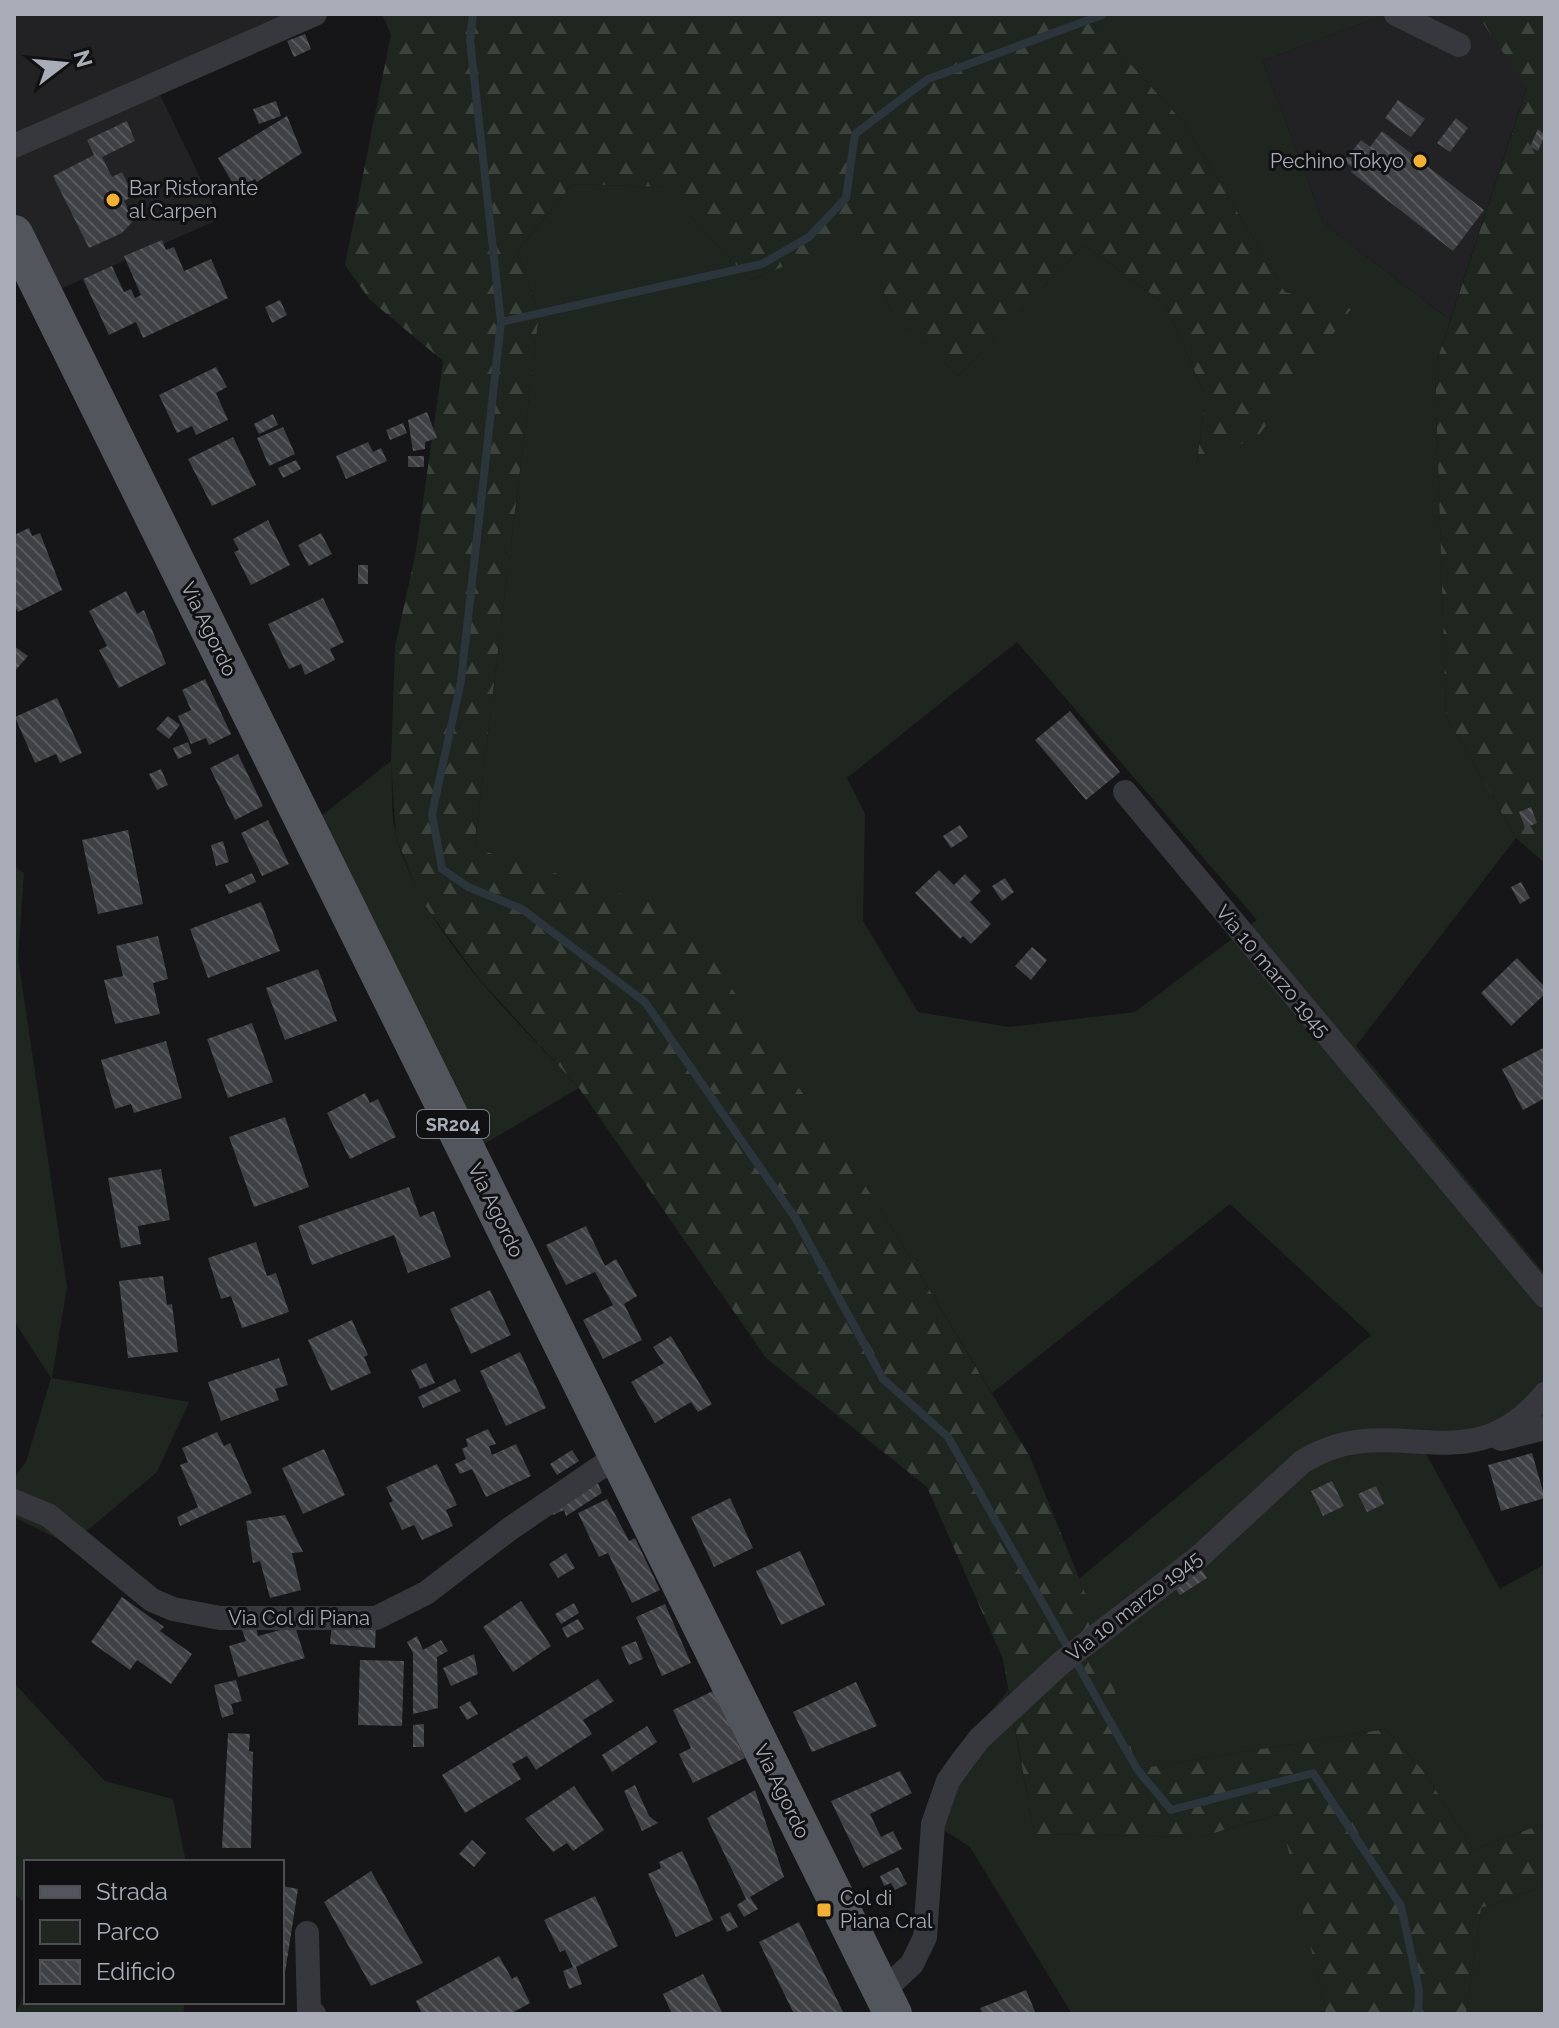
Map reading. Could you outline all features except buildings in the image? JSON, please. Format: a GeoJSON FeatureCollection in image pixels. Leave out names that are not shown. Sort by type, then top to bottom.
{"type":"FeatureCollection","features":[{"type":"Feature","properties":{"kind":"main road","name":"Via Agordo"},"geometry":{"type":"LineString","coordinates":[[14,234],[888,2003]]}},
{"type":"Feature","properties":{"kind":"street"},"geometry":{"type":"LineString","coordinates":[[14,146],[315,14]]}},
{"type":"Feature","properties":{"kind":"street"},"geometry":{"type":"LineString","coordinates":[[1396,14],[1459,45]]}},
{"type":"Feature","properties":{"kind":"street","name":"Via 10 marzo 1945"},"geometry":{"type":"LineString","coordinates":[[1125,792],[1545,1296]]}},
{"type":"Feature","properties":{"kind":"street","name":"Via 10 marzo 1945"},"geometry":{"type":"LineString","coordinates":[[888,2003],[925,1937],[933,1824],[948,1781],[980,1738],[1061,1663],[1199,1557],[1302,1462],[1319,1451],[1356,1439],[1442,1443],[1484,1439],[1520,1422],[1545,1394]]}},
{"type":"Feature","properties":{"kind":"street"},"geometry":{"type":"LineString","coordinates":[[1484,1439],[1509,1438],[1545,1428]]}},
{"type":"Feature","properties":{"kind":"street","name":"Via Col di Piana"},"geometry":{"type":"LineString","coordinates":[[14,1501],[48,1515],[152,1600],[173,1609],[220,1618],[376,1618],[426,1593],[511,1528],[617,1456]]}},
{"type":"Feature","properties":{"kind":"street"},"geometry":{"type":"LineString","coordinates":[[307,1933],[309,2012],[314,2014]]}},
{"type":"Feature","properties":{"kind":"shaded area"},"geometry":{"type":"Polygon","coordinates":[[[14,14],[294,14],[152,78],[220,219],[51,293],[14,217],[14,14]]]}},
{"type":"Feature","properties":{"kind":"shaded area"},"geometry":{"type":"Polygon","coordinates":[[[1387,14],[1477,14],[1527,87],[1450,320],[1324,224],[1263,61],[1387,14]]]}},
{"type":"Feature","properties":{"kind":"green space"},"geometry":{"type":"Polygon","coordinates":[[[382,14],[1085,14],[1183,122],[1285,292],[1351,309],[1259,435],[1196,467],[1206,397],[1165,304],[1084,245],[958,376],[892,313],[861,235],[750,280],[664,187],[573,184],[517,251],[539,314],[474,848],[680,912],[880,1208],[1030,1457],[1091,1608],[1137,1769],[1386,1729],[1425,1773],[1473,1850],[1545,1823],[1545,1886],[1481,1908],[1466,2014],[1326,2014],[1280,1814],[1200,1837],[1034,1834],[1003,1659],[927,1487],[766,1358],[579,1088],[480,980],[421,900],[396,837],[391,761],[395,647],[416,551],[443,361],[370,300],[345,265],[391,34],[382,14]]]}},
{"type":"Feature","properties":{"kind":"green space"},"geometry":{"type":"Polygon","coordinates":[[[1085,14],[1387,14],[1263,61],[1324,224],[1450,320],[1435,367],[1446,716],[1516,838],[1356,1046],[1545,1274],[1545,1433],[1424,1450],[1500,1589],[1545,1564],[1545,1823],[1473,1850],[1425,1773],[1386,1729],[1137,1769],[1079,1579],[1371,1335],[1230,1204],[992,1393],[880,1208],[474,849],[539,314],[517,251],[573,184],[664,187],[750,280],[861,234],[892,313],[958,376],[1084,245],[1165,304],[1206,397],[1196,466],[1285,292],[1183,122],[1085,14]],[[1017,642],[847,778],[865,814],[863,921],[918,1012],[1009,1027],[1135,1012],[1257,920],[1017,642]]]}},
{"type":"Feature","properties":{"kind":"green space"},"geometry":{"type":"Polygon","coordinates":[[[1477,14],[1545,14],[1545,863],[1516,838],[1446,716],[1435,367],[1527,88],[1477,14]]]}},
{"type":"Feature","properties":{"kind":"green space"},"geometry":{"type":"Polygon","coordinates":[[[391,761],[397,840],[429,910],[474,973],[579,1088],[479,1147],[315,821],[391,761]]]}},
{"type":"Feature","properties":{"kind":"green space"},"geometry":{"type":"Polygon","coordinates":[[[14,866],[24,873],[18,958],[67,1287],[52,1378],[189,1402],[157,1472],[70,1545],[14,1517],[14,1478],[26,1462],[51,1378],[14,1321],[14,866]]]}},
{"type":"Feature","properties":{"kind":"green space"},"geometry":{"type":"Polygon","coordinates":[[[14,1683],[105,1781],[173,1799],[186,1860],[24,1860],[24,1903],[14,1893],[14,1683]]]}},
{"type":"Feature","properties":{"kind":"green space"},"geometry":{"type":"Polygon","coordinates":[[[1008,1691],[1034,1834],[1200,1837],[1281,1814],[1326,2014],[1072,2014],[970,1847],[927,1819],[952,1757],[1008,1691]]]}},
{"type":"Feature","properties":{"kind":"green space"},"geometry":{"type":"Polygon","coordinates":[[[1545,1886],[1545,2014],[1466,2014],[1481,1908],[1545,1886]]]}},
{"type":"Feature","properties":{"kind":"green space"},"geometry":{"type":"Polygon","coordinates":[[[24,1995],[24,2004],[185,2004],[183,2014],[15,2014],[24,1995]]]}},
{"type":"Feature","properties":{"kind":"waterway"},"geometry":{"type":"LineString","coordinates":[[473,14],[470,40],[501,322],[461,681],[432,814],[442,869],[468,887],[522,909],[645,1002],[796,1219],[883,1379],[948,1437],[1137,1769],[1171,1810],[1313,1773],[1401,1906],[1419,1990],[1418,2014]]}},
{"type":"Feature","properties":{"kind":"waterway"},"geometry":{"type":"LineString","coordinates":[[501,322],[762,264],[809,237],[846,198],[855,134],[928,79],[1102,15]]}},
{"type":"Feature","properties":{"kind":"place","name":"Pechino Tokyo"},"geometry":{"type":"Point","coordinates":[1420,161]}},
{"type":"Feature","properties":{"kind":"place","name":"Bar Ristorante al Carpen"},"geometry":{"type":"Point","coordinates":[113,200]}},
{"type":"Feature","properties":{"kind":"place","name":"Col di Piana Cral"},"geometry":{"type":"Point","coordinates":[824,1910]}}]}
